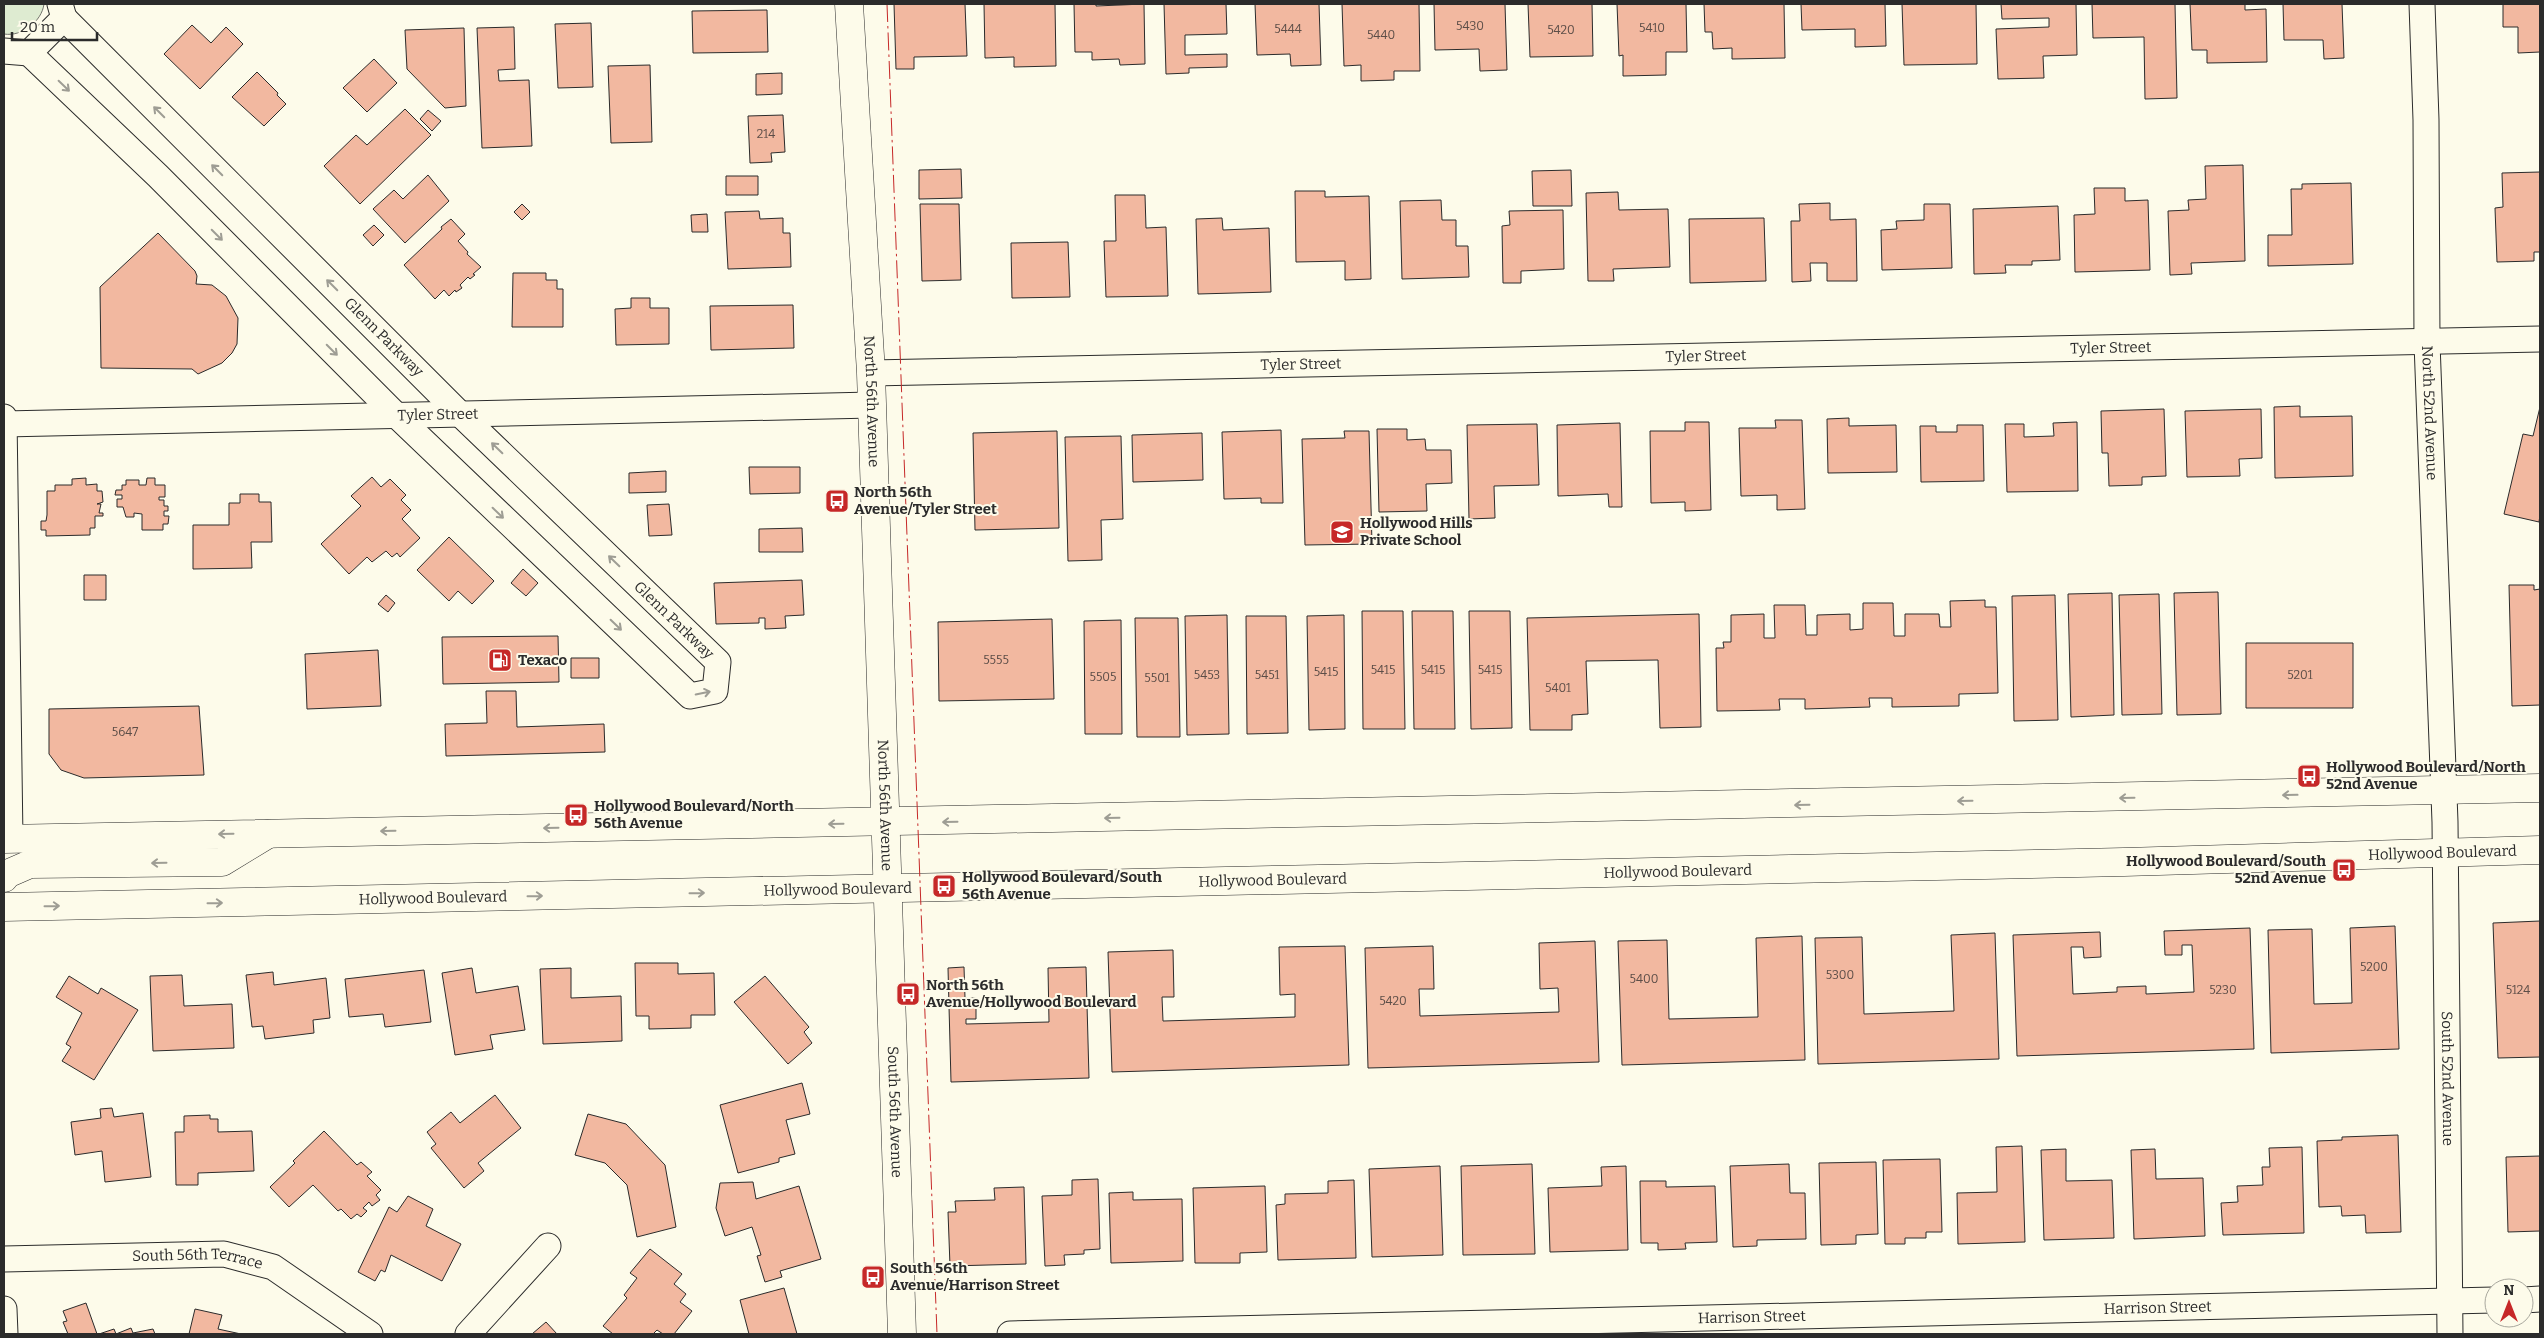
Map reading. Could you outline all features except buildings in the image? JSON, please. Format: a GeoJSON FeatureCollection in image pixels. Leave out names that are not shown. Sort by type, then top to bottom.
{"type":"FeatureCollection","features":[{"type":"Feature","properties":{"kind":"main road","name":"North 56th Avenue"},"geometry":{"type":"LineString","coordinates":[[849,4],[872,373],[887,889]]}},
{"type":"Feature","properties":{"kind":"main road"},"geometry":{"type":"LineString","coordinates":[[7,839],[885,823],[2540,788]]}},
{"type":"Feature","properties":{"kind":"main road"},"geometry":{"type":"LineString","coordinates":[[4,878],[7,874],[30,864],[222,862],[269,833]]}},
{"type":"Feature","properties":{"kind":"main road","name":"Hollywood Boulevard"},"geometry":{"type":"LineString","coordinates":[[4,907],[887,889],[2540,850]]}},
{"type":"Feature","properties":{"kind":"main road","name":"South 56th Avenue"},"geometry":{"type":"LineString","coordinates":[[887,889],[902,1334]]}},
{"type":"Feature","properties":{"kind":"street","name":"North 52nd Avenue"},"geometry":{"type":"LineString","coordinates":[[2422,4],[2426,120],[2427,343],[2444,822]]}},
{"type":"Feature","properties":{"kind":"street"},"geometry":{"type":"LineString","coordinates":[[4,50],[29,53],[62,11]]}},
{"type":"Feature","properties":{"kind":"street","name":"Glenn Parkway"},"geometry":{"type":"LineString","coordinates":[[29,53],[158,176],[395,414],[690,696],[715,690],[718,662],[459,412],[62,11]]}},
{"type":"Feature","properties":{"kind":"street","name":"Tyler Street"},"geometry":{"type":"LineString","coordinates":[[872,373],[2540,340]]}},
{"type":"Feature","properties":{"kind":"street","name":"Tyler Street"},"geometry":{"type":"LineString","coordinates":[[4,424],[459,412],[872,404]]}},
{"type":"Feature","properties":{"kind":"street"},"geometry":{"type":"LineString","coordinates":[[4,417],[7,839]]}},
{"type":"Feature","properties":{"kind":"street","name":"South 52nd Avenue"},"geometry":{"type":"LineString","coordinates":[[2444,822],[2450,1334]]}},
{"type":"Feature","properties":{"kind":"street"},"geometry":{"type":"LineString","coordinates":[[468,1334],[548,1246]]}},
{"type":"Feature","properties":{"kind":"street","name":"South 56th Terrace"},"geometry":{"type":"LineString","coordinates":[[4,1259],[224,1254],[273,1267],[370,1334]]}},
{"type":"Feature","properties":{"kind":"street","name":"Harrison Street"},"geometry":{"type":"LineString","coordinates":[[1010,1334],[2484,1300]]}},
{"type":"Feature","properties":{"kind":"street"},"geometry":{"type":"LineString","coordinates":[[4,1309],[5,1334]]}},
{"type":"Feature","properties":{"kind":"green space"},"geometry":{"type":"Polygon","coordinates":[[[4,4],[44,4],[39,16],[30,27],[18,33],[4,34],[4,4]]]}},
{"type":"Feature","properties":{"kind":"power"},"geometry":{"type":"LineString","coordinates":[[887,4],[937,1334]]}},
{"type":"Feature","properties":{"kind":"place","name":"North 56th Avenue/Tyler Street"},"geometry":{"type":"Point","coordinates":[837,501]}},
{"type":"Feature","properties":{"kind":"place","name":"Hollywood Hills Private School"},"geometry":{"type":"Point","coordinates":[1342,532]}},
{"type":"Feature","properties":{"kind":"place","name":"Texaco"},"geometry":{"type":"Point","coordinates":[500,660]}},
{"type":"Feature","properties":{"kind":"place","name":"Hollywood Boulevard/North 52nd Avenue"},"geometry":{"type":"Point","coordinates":[2309,776]}},
{"type":"Feature","properties":{"kind":"place","name":"Hollywood Boulevard/North 56th Avenue"},"geometry":{"type":"Point","coordinates":[576,815]}},
{"type":"Feature","properties":{"kind":"place","name":"Hollywood Boulevard/South 52nd Avenue"},"geometry":{"type":"Point","coordinates":[2344,870]}},
{"type":"Feature","properties":{"kind":"place","name":"Hollywood Boulevard/South 56th Avenue"},"geometry":{"type":"Point","coordinates":[944,886]}},
{"type":"Feature","properties":{"kind":"place","name":"North 56th Avenue/Hollywood Boulevard"},"geometry":{"type":"Point","coordinates":[908,994]}},
{"type":"Feature","properties":{"kind":"place","name":"South 56th Avenue/Harrison Street"},"geometry":{"type":"Point","coordinates":[873,1277]}}]}
